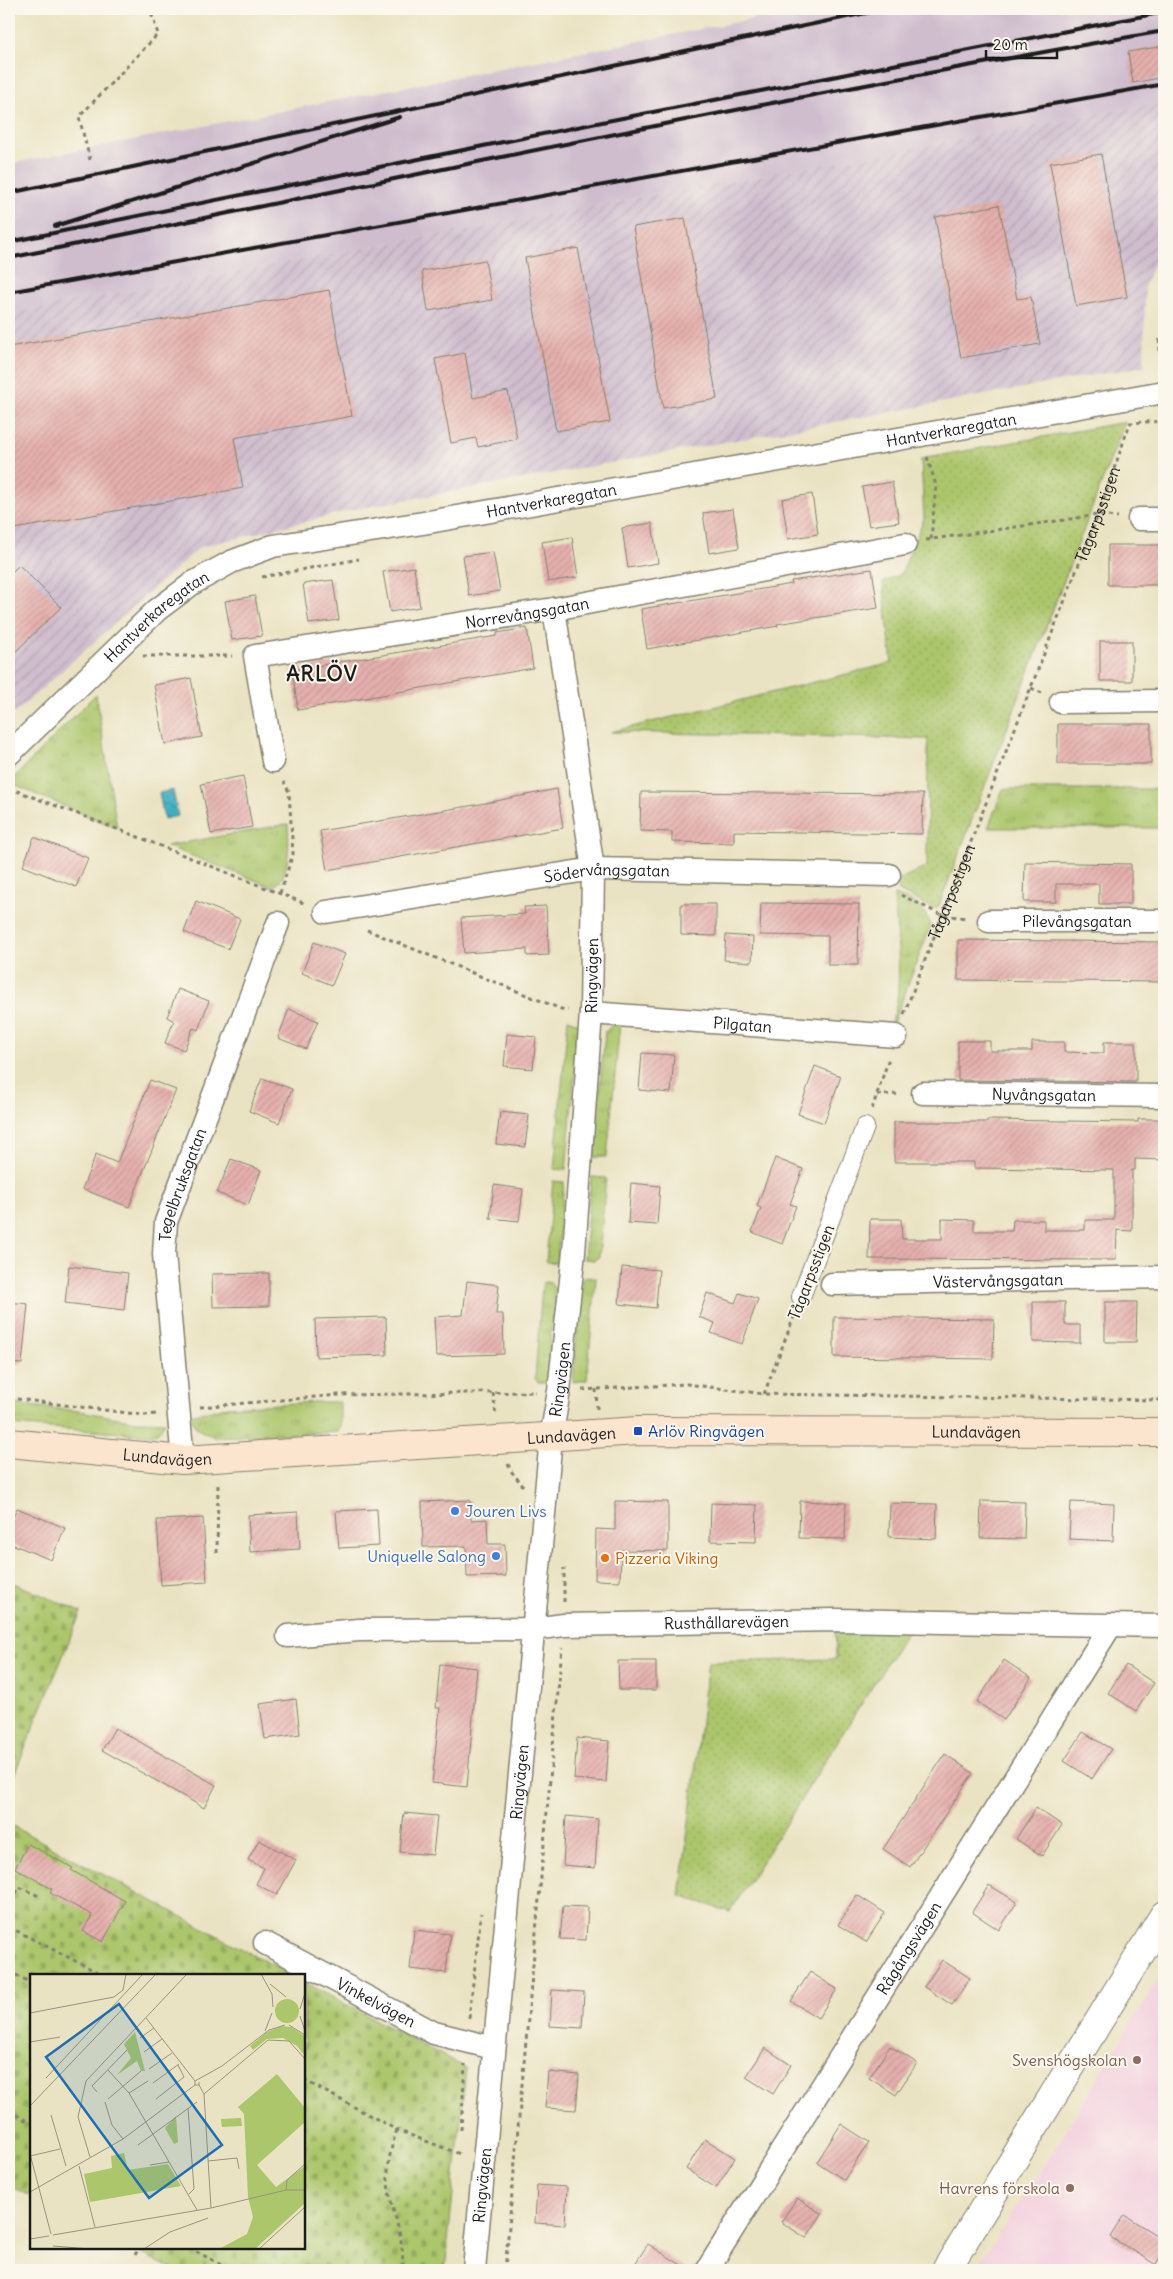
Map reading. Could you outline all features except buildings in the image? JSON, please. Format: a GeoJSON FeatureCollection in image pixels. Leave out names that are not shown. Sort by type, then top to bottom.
{"type":"FeatureCollection","features":[{"type":"Feature","properties":{"kind":"main road","name":"Lundavägen"},"geometry":{"type":"LineString","coordinates":[[9,1443],[183,1460],[638,1431],[1164,1432]]}},
{"type":"Feature","properties":{"kind":"street","name":"Hantverkaregatan"},"geometry":{"type":"LineString","coordinates":[[9,754],[157,610],[193,582],[231,562],[273,546],[423,523],[1163,392]]}},
{"type":"Feature","properties":{"kind":"street"},"geometry":{"type":"LineString","coordinates":[[1138,519],[1164,519]]}},
{"type":"Feature","properties":{"kind":"street","name":"Norrevångsgatan"},"geometry":{"type":"LineString","coordinates":[[255,656],[554,609],[905,544]]}},
{"type":"Feature","properties":{"kind":"street","name":"Ringvägen"},"geometry":{"type":"LineString","coordinates":[[474,2270],[550,1438],[559,1392],[574,1252],[591,1013],[593,869],[554,609]]}},
{"type":"Feature","properties":{"kind":"street"},"geometry":{"type":"LineString","coordinates":[[255,656],[273,761]]}},
{"type":"Feature","properties":{"kind":"street"},"geometry":{"type":"LineString","coordinates":[[1061,702],[1164,701]]}},
{"type":"Feature","properties":{"kind":"street","name":"Södervångsgatan"},"geometry":{"type":"LineString","coordinates":[[326,912],[593,869],[889,875]]}},
{"type":"Feature","properties":{"kind":"street","name":"Pilevångsgatan"},"geometry":{"type":"LineString","coordinates":[[990,921],[1164,922]]}},
{"type":"Feature","properties":{"kind":"street","name":"Tegelbruksgatan"},"geometry":{"type":"LineString","coordinates":[[183,1460],[177,1413],[164,1254],[166,1222],[278,924]]}},
{"type":"Feature","properties":{"kind":"street","name":"Pilgatan"},"geometry":{"type":"LineString","coordinates":[[591,1013],[896,1036]]}},
{"type":"Feature","properties":{"kind":"street","name":"Nyvångsgatan"},"geometry":{"type":"LineString","coordinates":[[923,1093],[1164,1096]]}},
{"type":"Feature","properties":{"kind":"street","name":"Tågarpsstigen"},"geometry":{"type":"LineString","coordinates":[[801,1298],[865,1127]]}},
{"type":"Feature","properties":{"kind":"street","name":"Västervångsgatan"},"geometry":{"type":"LineString","coordinates":[[832,1284],[1164,1277]]}},
{"type":"Feature","properties":{"kind":"street","name":"Rusthållarevägen"},"geometry":{"type":"LineString","coordinates":[[288,1636],[359,1630],[533,1629],[564,1626],[835,1620],[1164,1626]]}},
{"type":"Feature","properties":{"kind":"street","name":"Rågångsvägen"},"geometry":{"type":"LineString","coordinates":[[707,2270],[1111,1626]]}},
{"type":"Feature","properties":{"kind":"street"},"geometry":{"type":"LineString","coordinates":[[946,2270],[1164,1915]]}},
{"type":"Feature","properties":{"kind":"street","name":"Vinkelvägen"},"geometry":{"type":"LineString","coordinates":[[265,1943],[434,2033],[494,2048]]}},
{"type":"Feature","properties":{"kind":"path"},"geometry":{"type":"LineString","coordinates":[[90,160],[79,117],[158,34],[150,9]]}},
{"type":"Feature","properties":{"kind":"path"},"geometry":{"type":"LineString","coordinates":[[1159,339],[1163,392]]}},
{"type":"Feature","properties":{"kind":"path"},"geometry":{"type":"LineString","coordinates":[[1122,423],[1164,421]]}},
{"type":"Feature","properties":{"kind":"path","name":"Tågarpsstigen"},"geometry":{"type":"LineString","coordinates":[[865,1127],[896,1036],[1098,515],[1130,423]]}},
{"type":"Feature","properties":{"kind":"path"},"geometry":{"type":"LineString","coordinates":[[920,435],[936,485],[931,540]]}},
{"type":"Feature","properties":{"kind":"path"},"geometry":{"type":"LineString","coordinates":[[905,544],[1098,515]]}},
{"type":"Feature","properties":{"kind":"path"},"geometry":{"type":"LineString","coordinates":[[260,578],[366,557]]}},
{"type":"Feature","properties":{"kind":"path"},"geometry":{"type":"LineString","coordinates":[[110,656],[255,656]]}},
{"type":"Feature","properties":{"kind":"path"},"geometry":{"type":"LineString","coordinates":[[273,761],[289,792],[293,854],[280,893]]}},
{"type":"Feature","properties":{"kind":"path"},"geometry":{"type":"LineString","coordinates":[[9,788],[280,893],[561,1009],[591,1013]]}},
{"type":"Feature","properties":{"kind":"path"},"geometry":{"type":"LineString","coordinates":[[889,875],[892,891],[942,915],[990,921]]}},
{"type":"Feature","properties":{"kind":"path","name":"Tågarpsstigen"},"geometry":{"type":"LineString","coordinates":[[764,1394],[801,1298]]}},
{"type":"Feature","properties":{"kind":"path"},"geometry":{"type":"LineString","coordinates":[[9,1398],[144,1415],[177,1413],[207,1406],[339,1395],[559,1392],[687,1384],[764,1394],[1164,1400]]}},
{"type":"Feature","properties":{"kind":"path"},"geometry":{"type":"LineString","coordinates":[[217,1553],[219,1458]]}},
{"type":"Feature","properties":{"kind":"path"},"geometry":{"type":"LineString","coordinates":[[505,2270],[513,2164],[564,1626],[564,1566]]}},
{"type":"Feature","properties":{"kind":"path"},"geometry":{"type":"LineString","coordinates":[[9,1908],[19,1887],[41,1898]]}},
{"type":"Feature","properties":{"kind":"path"},"geometry":{"type":"LineString","coordinates":[[9,1927],[101,1974]]}},
{"type":"Feature","properties":{"kind":"path"},"geometry":{"type":"LineString","coordinates":[[9,1971],[30,1982]]}},
{"type":"Feature","properties":{"kind":"path"},"geometry":{"type":"LineString","coordinates":[[305,2081],[397,2130],[460,2154]]}},
{"type":"Feature","properties":{"kind":"path"},"geometry":{"type":"LineString","coordinates":[[9,2111],[30,2122]]}},
{"type":"Feature","properties":{"kind":"path"},"geometry":{"type":"LineString","coordinates":[[397,2130],[388,2163],[388,2184],[403,2244],[402,2270]]}},
{"type":"Feature","properties":{"kind":"path"},"geometry":{"type":"LineString","coordinates":[[135,2254],[138,2249]]}},
{"type":"Feature","properties":{"kind":"path"},"geometry":{"type":"LineString","coordinates":[[190,2249],[232,2270]]}},
{"type":"Feature","properties":{"kind":"shaded area"},"geometry":{"type":"Polygon","coordinates":[[[804,9],[1164,9],[1164,102],[9,313],[9,164],[804,9]]]}},
{"type":"Feature","properties":{"kind":"shaded area"},"geometry":{"type":"Polygon","coordinates":[[[1164,102],[1164,237],[1145,285],[1144,366],[356,509],[200,547],[9,718],[9,313],[1164,102]]]}},
{"type":"Feature","properties":{"kind":"shaded area"},"geometry":{"type":"Polygon","coordinates":[[[1164,1969],[1164,2270],[975,2270],[1054,2151],[1164,1969]]]}},
{"type":"Feature","properties":{"kind":"green space"},"geometry":{"type":"Polygon","coordinates":[[[1125,422],[938,908],[932,908],[899,891],[897,880],[927,867],[928,739],[611,732],[892,663],[883,582],[901,574],[924,519],[921,459],[1125,422]]]}},
{"type":"Feature","properties":{"kind":"green space"},"geometry":{"type":"Polygon","coordinates":[[[96,694],[117,828],[9,783],[96,694]]]}},
{"type":"Feature","properties":{"kind":"green space"},"geometry":{"type":"Polygon","coordinates":[[[1003,789],[1164,789],[1164,828],[988,828],[1003,789]]]}},
{"type":"Feature","properties":{"kind":"green space"},"geometry":{"type":"Polygon","coordinates":[[[288,824],[288,859],[283,875],[273,887],[166,846],[288,824]]]}},
{"type":"Feature","properties":{"kind":"green space"},"geometry":{"type":"Polygon","coordinates":[[[894,895],[907,899],[921,908],[931,925],[891,1029],[888,1027],[894,1016],[898,983],[898,944],[894,895]]]}},
{"type":"Feature","properties":{"kind":"green space"},"geometry":{"type":"Polygon","coordinates":[[[568,1019],[579,1024],[566,1170],[554,1169],[568,1019]]]}},
{"type":"Feature","properties":{"kind":"green space"},"geometry":{"type":"Polygon","coordinates":[[[620,1023],[607,1157],[594,1157],[605,1032],[612,1025],[620,1023]]]}},
{"type":"Feature","properties":{"kind":"green space"},"geometry":{"type":"Polygon","coordinates":[[[591,1177],[606,1178],[599,1257],[594,1260],[584,1259],[591,1177]]]}},
{"type":"Feature","properties":{"kind":"green space"},"geometry":{"type":"Polygon","coordinates":[[[553,1181],[564,1182],[557,1263],[546,1262],[553,1181]]]}},
{"type":"Feature","properties":{"kind":"green space"},"geometry":{"type":"Polygon","coordinates":[[[585,1276],[596,1278],[587,1380],[573,1382],[581,1282],[585,1276]]]}},
{"type":"Feature","properties":{"kind":"green space"},"geometry":{"type":"Polygon","coordinates":[[[544,1282],[551,1283],[555,1290],[546,1383],[538,1383],[535,1378],[542,1286],[544,1282]]]}},
{"type":"Feature","properties":{"kind":"green space"},"geometry":{"type":"Polygon","coordinates":[[[340,1402],[340,1427],[337,1432],[215,1437],[202,1432],[196,1427],[190,1415],[227,1407],[340,1402]]]}},
{"type":"Feature","properties":{"kind":"green space"},"geometry":{"type":"Polygon","coordinates":[[[9,1404],[79,1411],[136,1421],[165,1422],[156,1434],[150,1435],[9,1425],[9,1404]]]}},
{"type":"Feature","properties":{"kind":"green space"},"geometry":{"type":"Polygon","coordinates":[[[9,1581],[81,1612],[9,1787],[9,1581]]]}},
{"type":"Feature","properties":{"kind":"green space"},"geometry":{"type":"Polygon","coordinates":[[[835,1620],[913,1622],[730,1912],[680,1896],[708,1662],[836,1659],[835,1620]]]}},
{"type":"Feature","properties":{"kind":"green space"},"geometry":{"type":"Polygon","coordinates":[[[9,1824],[289,1974],[30,1974],[30,2196],[9,2185],[9,1824]]]}},
{"type":"Feature","properties":{"kind":"green space"},"geometry":{"type":"Polygon","coordinates":[[[305,1983],[466,2068],[445,2270],[174,2270],[133,2249],[305,2249],[305,1983]]]}},
{"type":"Feature","properties":{"kind":"water"},"geometry":{"type":"Polygon","coordinates":[[[173,790],[178,816],[164,819],[159,793],[173,790]]]}},
{"type":"Feature","properties":{"kind":"railway"},"geometry":{"type":"LineString","coordinates":[[9,193],[885,9]]}},
{"type":"Feature","properties":{"kind":"railway"},"geometry":{"type":"LineString","coordinates":[[9,242],[607,121],[1164,12]]}},
{"type":"Feature","properties":{"kind":"railway"},"geometry":{"type":"LineString","coordinates":[[9,258],[730,111],[1164,31]]}},
{"type":"Feature","properties":{"kind":"railway"},"geometry":{"type":"LineString","coordinates":[[9,292],[1164,84]]}},
{"type":"Feature","properties":{"kind":"railway"},"geometry":{"type":"LineString","coordinates":[[55,226],[400,117]]}},
{"type":"Feature","properties":{"kind":"place","name":"Arlöv Ringvägen"},"geometry":{"type":"Point","coordinates":[638,1431]}},
{"type":"Feature","properties":{"kind":"place","name":"Jouren Livs"},"geometry":{"type":"Point","coordinates":[455,1511]}},
{"type":"Feature","properties":{"kind":"place","name":"Uniquelle Salong"},"geometry":{"type":"Point","coordinates":[496,1556]}},
{"type":"Feature","properties":{"kind":"place","name":"Pizzeria Viking"},"geometry":{"type":"Point","coordinates":[605,1558]}},
{"type":"Feature","properties":{"kind":"place","name":"Svenshögskolan"},"geometry":{"type":"Point","coordinates":[1137,2060]}},
{"type":"Feature","properties":{"kind":"place","name":"Havrens förskola"},"geometry":{"type":"Point","coordinates":[1070,2188]}},
{"type":"Feature","properties":{"kind":"district","name":"ARLÖV"},"geometry":{"type":"Point","coordinates":[322,673]}}]}
